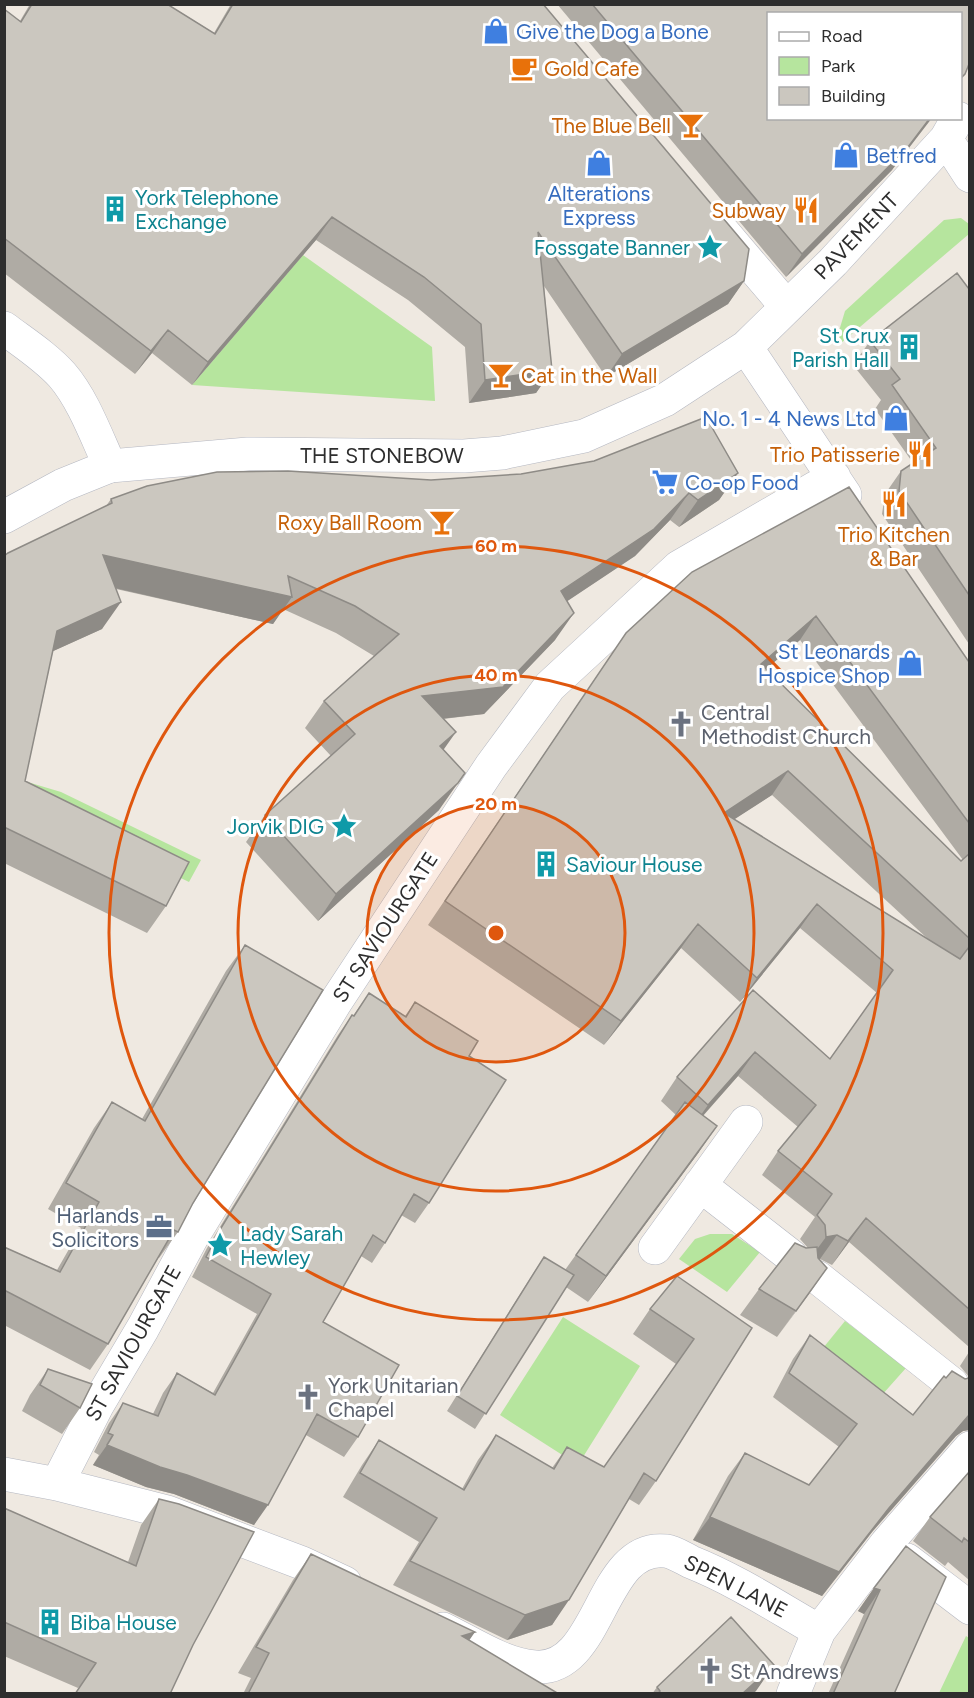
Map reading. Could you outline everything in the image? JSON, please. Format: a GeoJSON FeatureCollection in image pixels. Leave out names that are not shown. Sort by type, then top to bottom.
{"type":"FeatureCollection","features":[{"type":"Feature","properties":{"kind":"street","name":"PAVEMENT"},"geometry":{"type":"LineString","coordinates":[[962,110],[969,97]]}},
{"type":"Feature","properties":{"kind":"street","name":"PAVEMENT"},"geometry":{"type":"LineString","coordinates":[[746,347],[833,262],[955,124]]}},
{"type":"Feature","properties":{"kind":"street"},"geometry":{"type":"LineString","coordinates":[[955,124],[969,176]]}},
{"type":"Feature","properties":{"kind":"street"},"geometry":{"type":"LineString","coordinates":[[701,206],[786,306]]}},
{"type":"Feature","properties":{"kind":"street"},"geometry":{"type":"LineString","coordinates":[[4,328],[49,362],[63,377],[82,407],[110,466]]}},
{"type":"Feature","properties":{"kind":"street"},"geometry":{"type":"LineString","coordinates":[[746,347],[859,516]]}},
{"type":"Feature","properties":{"kind":"street","name":"THE STONEBOW"},"geometry":{"type":"LineString","coordinates":[[4,517],[63,485],[110,466],[248,454],[464,456],[502,453],[584,436],[665,400],[746,347]]}},
{"type":"Feature","properties":{"kind":"street","name":"ST SAVIOURGATE"},"geometry":{"type":"LineString","coordinates":[[57,1484],[98,1404],[143,1328],[191,1239],[335,1003],[491,766],[550,686],[679,567],[834,477]]}},
{"type":"Feature","properties":{"kind":"street"},"geometry":{"type":"LineString","coordinates":[[656,1248],[746,1122]]}},
{"type":"Feature","properties":{"kind":"street"},"geometry":{"type":"LineString","coordinates":[[700,1185],[791,1256]]}},
{"type":"Feature","properties":{"kind":"street"},"geometry":{"type":"LineString","coordinates":[[817,1277],[952,1384]]}},
{"type":"Feature","properties":{"kind":"street"},"geometry":{"type":"LineString","coordinates":[[793,1694],[819,1631],[886,1544],[969,1448]]}},
{"type":"Feature","properties":{"kind":"street"},"geometry":{"type":"LineString","coordinates":[[4,1474],[57,1484],[167,1512],[302,1563],[375,1597]]}},
{"type":"Feature","properties":{"kind":"street"},"geometry":{"type":"LineString","coordinates":[[886,1544],[969,1608]]}},
{"type":"Feature","properties":{"kind":"street","name":"SPEN LANE"},"geometry":{"type":"LineString","coordinates":[[413,1615],[514,1664],[538,1667],[556,1664],[575,1650],[626,1566],[646,1553],[666,1551],[717,1572],[819,1631]]}},
{"type":"Feature","properties":{"kind":"green space"},"geometry":{"type":"Polygon","coordinates":[[[961,218],[969,224],[969,234],[840,344],[839,331],[845,311],[944,220],[961,218]]]}},
{"type":"Feature","properties":{"kind":"green space"},"geometry":{"type":"Polygon","coordinates":[[[303,255],[432,347],[435,401],[192,385],[303,255]]]}},
{"type":"Feature","properties":{"kind":"green space"},"geometry":{"type":"Polygon","coordinates":[[[4,775],[61,792],[201,860],[189,882],[5,793],[4,775]]]}},
{"type":"Feature","properties":{"kind":"green space"},"geometry":{"type":"Polygon","coordinates":[[[710,1234],[732,1234],[760,1252],[727,1292],[679,1259],[695,1239],[710,1234]]]}},
{"type":"Feature","properties":{"kind":"green space"},"geometry":{"type":"Polygon","coordinates":[[[563,1317],[640,1366],[578,1465],[500,1415],[563,1317]]]}},
{"type":"Feature","properties":{"kind":"green space"},"geometry":{"type":"Polygon","coordinates":[[[845,1321],[906,1368],[865,1414],[806,1369],[845,1321]]]}},
{"type":"Feature","properties":{"kind":"green space"},"geometry":{"type":"Polygon","coordinates":[[[966,1636],[969,1638],[969,1693],[939,1693],[966,1636]]]}},
{"type":"Feature","properties":{"kind":"building"},"geometry":{"type":"Polygon","coordinates":[[[32,4],[167,4],[215,34],[233,4],[543,4],[749,249],[744,281],[622,354],[538,232],[552,370],[485,380],[481,324],[424,277],[332,217],[208,362],[168,330],[151,351],[4,238],[4,9],[21,22],[32,4]]]}},
{"type":"Feature","properties":{"kind":"building"},"geometry":{"type":"Polygon","coordinates":[[[592,4],[969,4],[969,64],[962,77],[962,12],[767,12],[767,120],[928,120],[908,147],[802,254],[592,4]]]}},
{"type":"Feature","properties":{"kind":"building"},"geometry":{"type":"Polygon","coordinates":[[[957,273],[969,289],[969,595],[899,491],[901,471],[936,448],[892,385],[900,379],[870,341],[957,273]]]}},
{"type":"Feature","properties":{"kind":"building"},"geometry":{"type":"Polygon","coordinates":[[[706,417],[738,473],[698,500],[689,493],[654,529],[561,591],[574,613],[503,687],[422,696],[456,732],[440,746],[465,773],[458,783],[336,894],[265,815],[355,734],[324,701],[399,634],[355,606],[288,576],[292,597],[103,555],[121,602],[57,631],[25,781],[189,862],[166,906],[4,827],[4,556],[8,553],[112,503],[111,499],[147,486],[217,472],[288,471],[431,480],[521,474],[594,461],[706,417]]]}},
{"type":"Feature","properties":{"kind":"building"},"geometry":{"type":"Polygon","coordinates":[[[849,487],[969,662],[969,823],[816,616],[761,664],[961,861],[969,854],[969,938],[788,771],[724,813],[960,959],[969,947],[969,1309],[866,1218],[848,1241],[837,1235],[826,1237],[825,1225],[817,1215],[832,1194],[778,1151],[816,1105],[755,1052],[708,1105],[677,1077],[753,990],[830,1059],[893,970],[817,904],[757,978],[698,924],[621,1021],[445,901],[626,633],[692,572],[849,487]]]}},
{"type":"Feature","properties":{"kind":"building"},"geometry":{"type":"Polygon","coordinates":[[[245,945],[323,990],[193,1203],[178,1232],[174,1230],[108,1344],[4,1290],[4,1247],[60,1272],[99,1202],[66,1183],[112,1102],[145,1121],[245,945]]]}},
{"type":"Feature","properties":{"kind":"building"},"geometry":{"type":"Polygon","coordinates":[[[369,993],[406,1017],[415,1002],[478,1041],[469,1056],[506,1080],[429,1203],[414,1194],[385,1243],[373,1235],[323,1322],[399,1365],[358,1437],[317,1414],[268,1505],[160,1467],[107,1445],[113,1435],[108,1433],[123,1403],[158,1416],[177,1373],[215,1395],[271,1294],[206,1257],[221,1228],[352,1015],[354,1016],[369,993]]]}},
{"type":"Feature","properties":{"kind":"building"},"geometry":{"type":"Polygon","coordinates":[[[685,1102],[717,1126],[606,1276],[576,1255],[685,1102]]]}},
{"type":"Feature","properties":{"kind":"building"},"geometry":{"type":"Polygon","coordinates":[[[795,1243],[806,1248],[817,1247],[818,1258],[827,1268],[796,1311],[759,1289],[795,1243]]]}},
{"type":"Feature","properties":{"kind":"building"},"geometry":{"type":"Polygon","coordinates":[[[544,1257],[574,1275],[486,1414],[457,1396],[544,1257]]]}},
{"type":"Feature","properties":{"kind":"building"},"geometry":{"type":"Polygon","coordinates":[[[677,1276],[752,1328],[656,1481],[644,1473],[569,1600],[525,1615],[410,1561],[437,1518],[360,1473],[379,1440],[464,1490],[496,1435],[554,1469],[567,1447],[604,1467],[694,1339],[650,1309],[677,1276]]]}},
{"type":"Feature","properties":{"kind":"building"},"geometry":{"type":"Polygon","coordinates":[[[810,1335],[913,1415],[944,1376],[946,1378],[952,1371],[965,1379],[969,1378],[969,1415],[889,1508],[839,1572],[710,1517],[745,1453],[809,1485],[857,1424],[789,1373],[810,1335]]]}},
{"type":"Feature","properties":{"kind":"building"},"geometry":{"type":"Polygon","coordinates":[[[48,1369],[92,1384],[80,1408],[40,1385],[48,1369]]]}},
{"type":"Feature","properties":{"kind":"building"},"geometry":{"type":"Polygon","coordinates":[[[969,1472],[969,1542],[964,1538],[962,1542],[930,1517],[969,1472]]]}},
{"type":"Feature","properties":{"kind":"building"},"geometry":{"type":"Polygon","coordinates":[[[159,1499],[179,1504],[254,1532],[193,1645],[170,1694],[75,1694],[96,1663],[4,1622],[4,1508],[136,1566],[159,1499]]]}},
{"type":"Feature","properties":{"kind":"building"},"geometry":{"type":"Polygon","coordinates":[[[906,1546],[946,1577],[894,1694],[833,1694],[880,1590],[874,1588],[906,1546]]]}},
{"type":"Feature","properties":{"kind":"building"},"geometry":{"type":"Polygon","coordinates":[[[311,1554],[475,1632],[462,1636],[559,1694],[248,1694],[269,1653],[256,1647],[311,1554]]]}},
{"type":"Feature","properties":{"kind":"building"},"geometry":{"type":"Polygon","coordinates":[[[731,1617],[774,1665],[742,1694],[658,1694],[660,1691],[657,1687],[731,1617]]]}},
{"type":"Feature","properties":{"kind":"place","name":"Give the Dog a Bone"},"geometry":{"type":"Point","coordinates":[496,31]}},
{"type":"Feature","properties":{"kind":"place","name":"Gold Cafe"},"geometry":{"type":"Point","coordinates":[524,68]}},
{"type":"Feature","properties":{"kind":"place","name":"The Blue Bell"},"geometry":{"type":"Point","coordinates":[691,125]}},
{"type":"Feature","properties":{"kind":"place","name":"Betfred"},"geometry":{"type":"Point","coordinates":[846,155]}},
{"type":"Feature","properties":{"kind":"place","name":"Alterations Express"},"geometry":{"type":"Point","coordinates":[599,163]}},
{"type":"Feature","properties":{"kind":"place","name":"York Telephone Exchange"},"geometry":{"type":"Point","coordinates":[115,209]}},
{"type":"Feature","properties":{"kind":"place","name":"Subway"},"geometry":{"type":"Point","coordinates":[806,210]}},
{"type":"Feature","properties":{"kind":"place","name":"Fossgate Banner"},"geometry":{"type":"Point","coordinates":[710,247]}},
{"type":"Feature","properties":{"kind":"place","name":"St Crux Parish Hall"},"geometry":{"type":"Point","coordinates":[909,347]}},
{"type":"Feature","properties":{"kind":"place","name":"Cat in the Wall"},"geometry":{"type":"Point","coordinates":[501,375]}},
{"type":"Feature","properties":{"kind":"place","name":"No. 1 - 4 News Ltd"},"geometry":{"type":"Point","coordinates":[896,418]}},
{"type":"Feature","properties":{"kind":"place","name":"Trio Patisserie"},"geometry":{"type":"Point","coordinates":[920,454]}},
{"type":"Feature","properties":{"kind":"place","name":"Co-op Food"},"geometry":{"type":"Point","coordinates":[665,482]}},
{"type":"Feature","properties":{"kind":"place","name":"Trio Kitchen & Bar"},"geometry":{"type":"Point","coordinates":[894,504]}},
{"type":"Feature","properties":{"kind":"place","name":"Roxy Ball Room"},"geometry":{"type":"Point","coordinates":[442,522]}},
{"type":"Feature","properties":{"kind":"place","name":"St Leonards Hospice Shop"},"geometry":{"type":"Point","coordinates":[910,663]}},
{"type":"Feature","properties":{"kind":"place","name":"Central Methodist Church"},"geometry":{"type":"Point","coordinates":[681,724]}},
{"type":"Feature","properties":{"kind":"place","name":"Jorvik DIG"},"geometry":{"type":"Point","coordinates":[344,826]}},
{"type":"Feature","properties":{"kind":"place","name":"Saviour House"},"geometry":{"type":"Point","coordinates":[546,864]}},
{"type":"Feature","properties":{"kind":"place","name":"Harlands Solicitors"},"geometry":{"type":"Point","coordinates":[159,1227]}},
{"type":"Feature","properties":{"kind":"place","name":"Lady Sarah Hewley"},"geometry":{"type":"Point","coordinates":[220,1245]}},
{"type":"Feature","properties":{"kind":"place","name":"York Unitarian Chapel"},"geometry":{"type":"Point","coordinates":[308,1397]}},
{"type":"Feature","properties":{"kind":"place","name":"Biba House"},"geometry":{"type":"Point","coordinates":[50,1622]}},
{"type":"Feature","properties":{"kind":"place","name":"St Andrews"},"geometry":{"type":"Point","coordinates":[710,1671]}}]}
